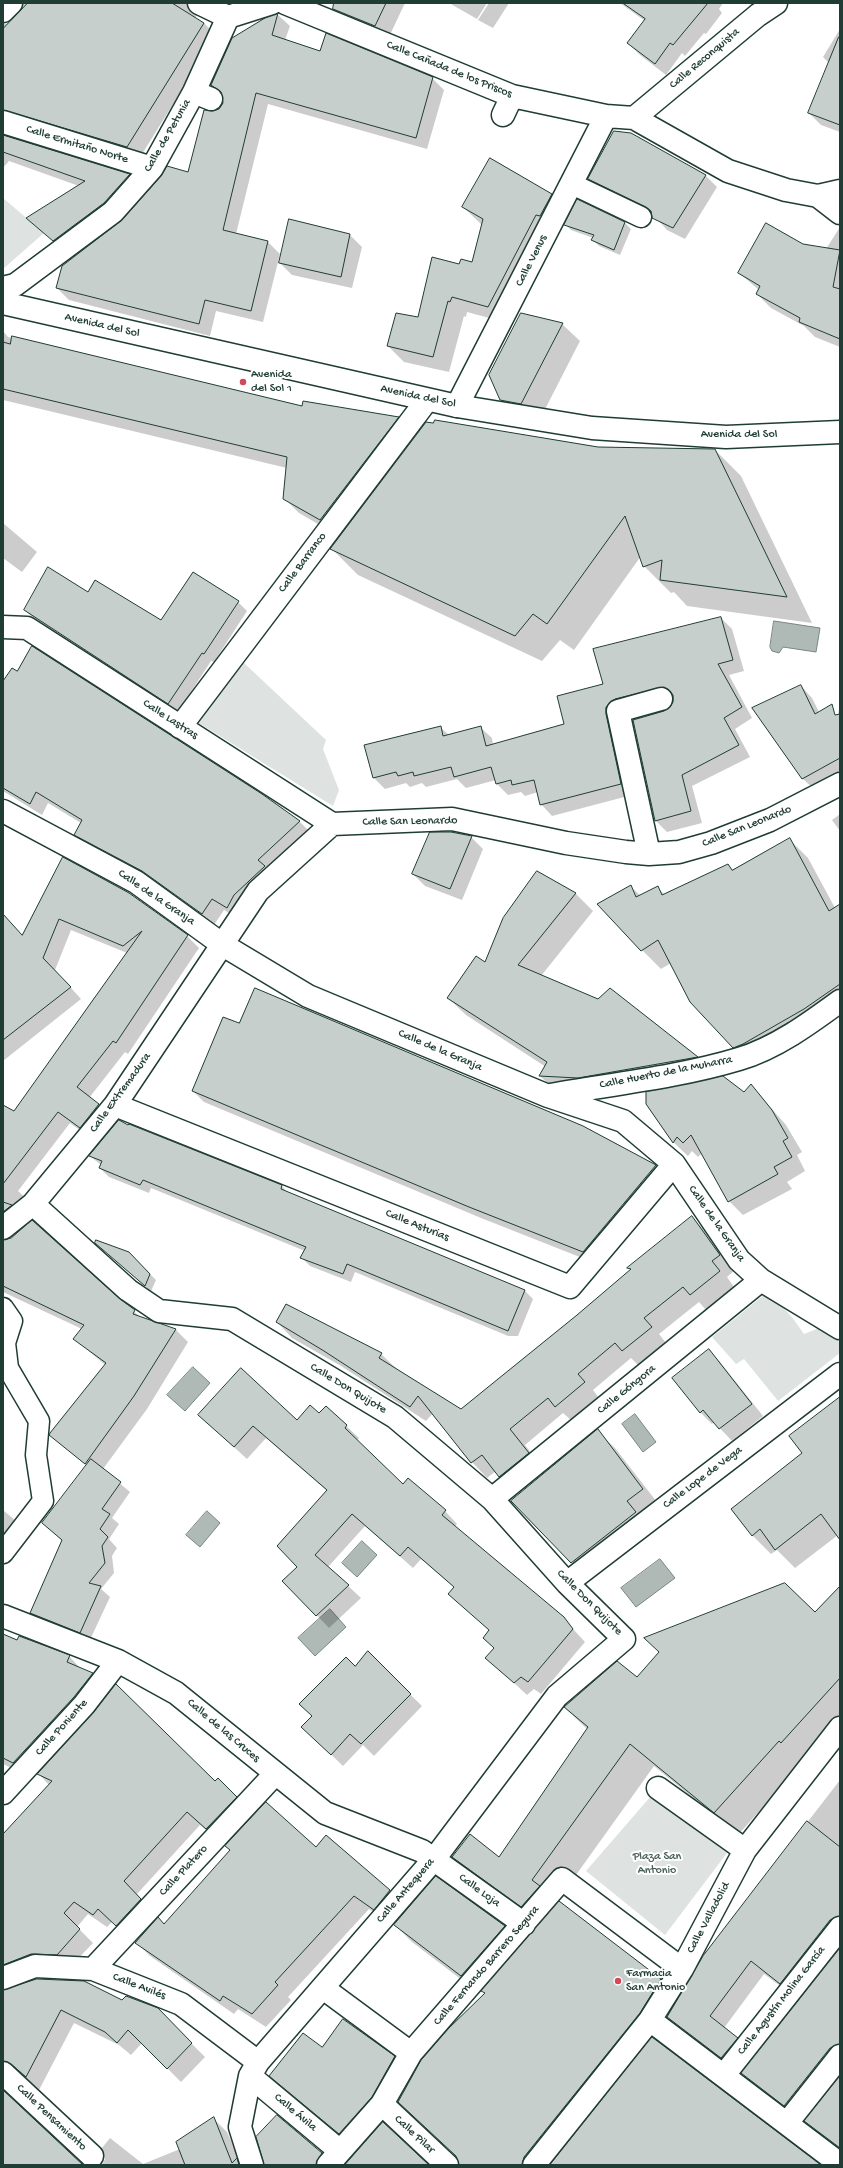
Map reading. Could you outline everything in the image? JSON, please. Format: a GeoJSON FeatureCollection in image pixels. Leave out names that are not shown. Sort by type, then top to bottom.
{"type":"FeatureCollection","features":[{"type":"Feature","properties":{"kind":"street"},"geometry":{"type":"LineString","coordinates":[[3,11],[11,3]]}},
{"type":"Feature","properties":{"kind":"street"},"geometry":{"type":"LineString","coordinates":[[199,3],[228,17],[272,3]]}},
{"type":"Feature","properties":{"kind":"street","name":"Calle Cañada de los Priscos"},"geometry":{"type":"LineString","coordinates":[[285,3],[508,105],[634,118],[728,171],[786,190],[818,196],[840,191]]}},
{"type":"Feature","properties":{"kind":"street","name":"Calle Reconquista"},"geometry":{"type":"LineString","coordinates":[[634,118],[758,15],[776,3]]}},
{"type":"Feature","properties":{"kind":"street","name":"Calle de Petunia"},"geometry":{"type":"LineString","coordinates":[[3,288],[15,285],[113,212],[152,168],[203,95],[228,17]]}},
{"type":"Feature","properties":{"kind":"street","name":"Calle Venus"},"geometry":{"type":"LineString","coordinates":[[457,406],[606,116]]}},
{"type":"Feature","properties":{"kind":"street","name":"Calle Ermitaño Norte"},"geometry":{"type":"LineString","coordinates":[[3,122],[152,168]]}},
{"type":"Feature","properties":{"kind":"street"},"geometry":{"type":"LineString","coordinates":[[572,184],[641,217]]}},
{"type":"Feature","properties":{"kind":"street"},"geometry":{"type":"LineString","coordinates":[[818,196],[840,213]]}},
{"type":"Feature","properties":{"kind":"street","name":"Avenida del Sol"},"geometry":{"type":"LineString","coordinates":[[3,303],[427,400],[592,428],[726,437],[840,432]]}},
{"type":"Feature","properties":{"kind":"street","name":"Calle Barranco"},"geometry":{"type":"LineString","coordinates":[[180,726],[427,400]]}},
{"type":"Feature","properties":{"kind":"street","name":"Calle Lastras"},"geometry":{"type":"LineString","coordinates":[[3,627],[27,628],[332,824]]}},
{"type":"Feature","properties":{"kind":"street"},"geometry":{"type":"LineString","coordinates":[[649,854],[618,711],[661,699]]}},
{"type":"Feature","properties":{"kind":"street","name":"Calle San Leonardo"},"geometry":{"type":"LineString","coordinates":[[332,824],[452,819],[566,843],[649,854],[679,852],[711,843],[770,820],[840,784]]}},
{"type":"Feature","properties":{"kind":"street","name":"Calle de la Granja"},"geometry":{"type":"LineString","coordinates":[[3,811],[136,882],[223,945],[308,996],[548,1096],[623,1121],[674,1164],[739,1260],[761,1280],[840,1328]]}},
{"type":"Feature","properties":{"kind":"street"},"geometry":{"type":"LineString","coordinates":[[223,945],[258,891],[332,824]]}},
{"type":"Feature","properties":{"kind":"street","name":"Calle Extremadura"},"geometry":{"type":"LineString","coordinates":[[3,1228],[33,1204],[115,1105],[223,945]]}},
{"type":"Feature","properties":{"kind":"street","name":"Calle Huerto de la Muharra"},"geometry":{"type":"LineString","coordinates":[[548,1096],[690,1071],[741,1058],[785,1038],[840,1001]]}},
{"type":"Feature","properties":{"kind":"street","name":"Calle Asturias"},"geometry":{"type":"LineString","coordinates":[[115,1105],[570,1286],[674,1164]]}},
{"type":"Feature","properties":{"kind":"street","name":"Calle Don Quijote"},"geometry":{"type":"LineString","coordinates":[[33,1204],[128,1290],[159,1311],[232,1319],[395,1418],[492,1499],[567,1583],[624,1639]]}},
{"type":"Feature","properties":{"kind":"street","name":"Calle Góngora"},"geometry":{"type":"LineString","coordinates":[[492,1499],[761,1280]]}},
{"type":"Feature","properties":{"kind":"street"},"geometry":{"type":"LineString","coordinates":[[3,1308],[12,1321],[5,1343],[8,1368],[39,1421],[36,1455],[43,1501],[3,1553]]}},
{"type":"Feature","properties":{"kind":"street","name":"Calle Lope de Vega"},"geometry":{"type":"LineString","coordinates":[[567,1583],[840,1374]]}},
{"type":"Feature","properties":{"kind":"street","name":"Calle de las Cruces"},"geometry":{"type":"LineString","coordinates":[[3,1616],[118,1661],[176,1693],[325,1813],[422,1851],[435,1858]]}},
{"type":"Feature","properties":{"kind":"street","name":"Calle Antequera"},"geometry":{"type":"LineString","coordinates":[[252,2165],[240,2126],[254,2069],[435,1858],[557,1696],[624,1639]]}},
{"type":"Feature","properties":{"kind":"street","name":"Calle Poniente"},"geometry":{"type":"LineString","coordinates":[[3,1793],[84,1705],[118,1661]]}},
{"type":"Feature","properties":{"kind":"street","name":"Calle Valladolid"},"geometry":{"type":"LineString","coordinates":[[534,2165],[650,2020],[682,1969],[745,1850],[840,1728]]}},
{"type":"Feature","properties":{"kind":"street","name":"Calle Platero"},"geometry":{"type":"LineString","coordinates":[[93,1969],[275,1774]]}},
{"type":"Feature","properties":{"kind":"street"},"geometry":{"type":"LineString","coordinates":[[658,1788],[745,1850]]}},
{"type":"Feature","properties":{"kind":"street","name":"Calle Loja"},"geometry":{"type":"LineString","coordinates":[[435,1858],[524,1924]]}},
{"type":"Feature","properties":{"kind":"street","name":"Calle Fernando Barrero Segura"},"geometry":{"type":"LineString","coordinates":[[334,2158],[382,2104],[411,2053],[562,1879],[682,1969]]}},
{"type":"Feature","properties":{"kind":"street","name":"Calle Agustín Molina García"},"geometry":{"type":"LineString","coordinates":[[724,2075],[840,1928]]}},
{"type":"Feature","properties":{"kind":"street","name":"Calle Avilés"},"geometry":{"type":"LineString","coordinates":[[3,1978],[34,1966],[93,1969],[181,2004],[254,2069]]}},
{"type":"Feature","properties":{"kind":"street"},"geometry":{"type":"LineString","coordinates":[[323,1988],[411,2053]]}},
{"type":"Feature","properties":{"kind":"street"},"geometry":{"type":"LineString","coordinates":[[650,2020],[840,2164]]}},
{"type":"Feature","properties":{"kind":"street"},"geometry":{"type":"LineString","coordinates":[[787,2123],[840,2056]]}},
{"type":"Feature","properties":{"kind":"street","name":"Calle Ávila"},"geometry":{"type":"LineString","coordinates":[[254,2069],[334,2158]]}},
{"type":"Feature","properties":{"kind":"street","name":"Calle Pensamiento"},"geometry":{"type":"LineString","coordinates":[[3,2072],[93,2161]]}},
{"type":"Feature","properties":{"kind":"street","name":"Calle Pilar"},"geometry":{"type":"LineString","coordinates":[[382,2104],[447,2165]]}},
{"type":"Feature","properties":{"kind":"green space"},"geometry":{"type":"Polygon","coordinates":[[[3,198],[44,233],[3,269],[3,198]]]}},
{"type":"Feature","properties":{"kind":"green space"},"geometry":{"type":"Polygon","coordinates":[[[244,663],[326,740],[323,749],[339,790],[333,806],[197,722],[244,663]]]}},
{"type":"Feature","properties":{"kind":"green space"},"geometry":{"type":"Polygon","coordinates":[[[765,1294],[787,1312],[804,1334],[819,1328],[840,1340],[840,1353],[778,1401],[744,1359],[736,1364],[712,1337],[765,1294]]]}},
{"type":"Feature","properties":{"kind":"green space","name":"Plaza San Antonio"},"geometry":{"type":"Polygon","coordinates":[[[651,1796],[727,1853],[665,1935],[586,1871],[651,1796]]]}},
{"type":"Feature","properties":{"kind":"shaded area"},"geometry":{"type":"Polygon","coordinates":[[[774,621],[820,628],[816,652],[783,647],[779,653],[772,651],[770,647],[774,621]]]}},
{"type":"Feature","properties":{"kind":"shaded area"},"geometry":{"type":"Polygon","coordinates":[[[193,1367],[210,1383],[185,1411],[167,1395],[193,1367]]]}},
{"type":"Feature","properties":{"kind":"shaded area"},"geometry":{"type":"Polygon","coordinates":[[[635,1414],[656,1442],[643,1452],[622,1424],[635,1414]]]}},
{"type":"Feature","properties":{"kind":"shaded area"},"geometry":{"type":"Polygon","coordinates":[[[207,1511],[220,1523],[200,1547],[186,1535],[207,1511]]]}},
{"type":"Feature","properties":{"kind":"shaded area"},"geometry":{"type":"Polygon","coordinates":[[[362,1541],[377,1555],[357,1577],[342,1563],[362,1541]]]}},
{"type":"Feature","properties":{"kind":"shaded area"},"geometry":{"type":"Polygon","coordinates":[[[660,1559],[675,1578],[636,1607],[621,1588],[660,1559]]]}},
{"type":"Feature","properties":{"kind":"shaded area"},"geometry":{"type":"Polygon","coordinates":[[[330,1609],[346,1627],[315,1656],[298,1638],[330,1609]]]}},
{"type":"Feature","properties":{"kind":"building"},"geometry":{"type":"Polygon","coordinates":[[[28,3],[172,3],[204,23],[127,147],[3,110],[3,29],[28,3]]]}},
{"type":"Feature","properties":{"kind":"building"},"geometry":{"type":"Polygon","coordinates":[[[334,3],[386,3],[375,26],[333,9],[334,3]]]}},
{"type":"Feature","properties":{"kind":"building"},"geometry":{"type":"Polygon","coordinates":[[[623,3],[708,3],[673,45],[670,43],[655,64],[627,43],[645,19],[623,3]]]}},
{"type":"Feature","properties":{"kind":"building"},"geometry":{"type":"Polygon","coordinates":[[[278,13],[272,35],[320,51],[326,33],[433,77],[416,138],[256,93],[223,230],[268,241],[251,311],[205,300],[199,324],[56,288],[62,266],[122,220],[161,176],[167,166],[188,172],[204,110],[213,111],[219,109],[223,103],[221,92],[211,85],[232,38],[265,18],[278,13]]]}},
{"type":"Feature","properties":{"kind":"building"},"geometry":{"type":"Polygon","coordinates":[[[840,37],[840,125],[808,113],[840,37]]]}},
{"type":"Feature","properties":{"kind":"building"},"geometry":{"type":"Polygon","coordinates":[[[614,131],[631,133],[706,175],[673,228],[652,218],[651,211],[646,207],[588,179],[614,131]]]}},
{"type":"Feature","properties":{"kind":"building"},"geometry":{"type":"Polygon","coordinates":[[[3,135],[130,174],[104,203],[53,241],[26,218],[85,181],[3,152],[3,135]]]}},
{"type":"Feature","properties":{"kind":"building"},"geometry":{"type":"Polygon","coordinates":[[[490,158],[552,194],[540,216],[536,215],[488,307],[452,297],[450,302],[448,301],[433,357],[387,346],[396,313],[418,317],[432,257],[459,264],[461,259],[472,262],[483,219],[462,207],[490,158]]]}},
{"type":"Feature","properties":{"kind":"building"},"geometry":{"type":"Polygon","coordinates":[[[577,199],[625,222],[614,250],[591,240],[594,235],[564,225],[577,199]]]}},
{"type":"Feature","properties":{"kind":"building"},"geometry":{"type":"Polygon","coordinates":[[[289,219],[350,234],[341,277],[279,263],[289,219]]]}},
{"type":"Feature","properties":{"kind":"building"},"geometry":{"type":"Polygon","coordinates":[[[766,223],[803,244],[840,250],[833,287],[840,289],[840,339],[799,322],[800,318],[756,294],[760,286],[738,273],[766,223]]]}},
{"type":"Feature","properties":{"kind":"building"},"geometry":{"type":"Polygon","coordinates":[[[521,313],[563,323],[521,404],[500,400],[489,375],[521,313]]]}},
{"type":"Feature","properties":{"kind":"building"},"geometry":{"type":"Polygon","coordinates":[[[12,336],[302,406],[303,401],[399,417],[320,520],[283,499],[287,457],[3,389],[3,342],[10,344],[12,336]]]}},
{"type":"Feature","properties":{"kind":"building"},"geometry":{"type":"Polygon","coordinates":[[[435,420],[598,447],[715,449],[787,597],[660,580],[662,560],[643,567],[625,516],[547,624],[533,614],[515,636],[330,549],[426,422],[433,423],[435,420]]]}},
{"type":"Feature","properties":{"kind":"building"},"geometry":{"type":"Polygon","coordinates":[[[48,567],[88,592],[95,580],[161,620],[193,572],[239,601],[204,654],[202,653],[168,704],[24,610],[48,567]]]}},
{"type":"Feature","properties":{"kind":"building"},"geometry":{"type":"Polygon","coordinates":[[[721,617],[733,660],[718,664],[742,707],[724,718],[739,745],[682,775],[691,811],[655,821],[633,720],[664,711],[670,707],[673,702],[673,695],[664,687],[615,699],[606,707],[606,714],[621,784],[540,805],[534,780],[512,785],[511,780],[496,784],[491,767],[454,777],[451,767],[414,776],[413,772],[398,776],[396,772],[373,778],[364,745],[441,726],[443,736],[481,726],[486,746],[564,724],[557,696],[603,684],[593,649],[721,617]]]}},
{"type":"Feature","properties":{"kind":"building"},"geometry":{"type":"Polygon","coordinates":[[[32,646],[262,794],[300,821],[258,860],[265,866],[234,895],[227,908],[212,899],[202,914],[142,871],[74,835],[82,820],[36,792],[30,804],[3,788],[3,681],[12,668],[17,671],[32,646]]]}},
{"type":"Feature","properties":{"kind":"building"},"geometry":{"type":"Polygon","coordinates":[[[801,685],[815,714],[832,704],[835,715],[840,714],[840,758],[802,779],[752,708],[801,685]]]}},
{"type":"Feature","properties":{"kind":"building"},"geometry":{"type":"Polygon","coordinates":[[[430,832],[451,832],[472,836],[450,889],[412,874],[430,832]]]}},
{"type":"Feature","properties":{"kind":"building"},"geometry":{"type":"Polygon","coordinates":[[[790,838],[829,911],[840,904],[840,984],[804,1009],[743,1044],[733,1048],[690,1002],[658,940],[641,951],[597,904],[631,885],[636,897],[658,886],[662,895],[728,864],[732,870],[790,838]]]}},
{"type":"Feature","properties":{"kind":"building"},"geometry":{"type":"Polygon","coordinates":[[[63,857],[129,893],[188,935],[116,1043],[113,1041],[77,1087],[99,1104],[80,1128],[58,1112],[3,1184],[3,1105],[14,1111],[142,931],[123,946],[59,919],[43,958],[71,987],[3,1040],[3,914],[22,935],[63,857]]]}},
{"type":"Feature","properties":{"kind":"building"},"geometry":{"type":"Polygon","coordinates":[[[537,871],[576,893],[518,965],[598,999],[610,988],[698,1057],[578,1078],[539,1076],[547,1062],[447,998],[476,956],[485,962],[503,918],[537,871]]]}},
{"type":"Feature","properties":{"kind":"building"},"geometry":{"type":"Polygon","coordinates":[[[255,988],[583,1126],[656,1165],[583,1252],[469,1207],[192,1091],[223,1017],[239,1023],[255,988]]]}},
{"type":"Feature","properties":{"kind":"building"},"geometry":{"type":"Polygon","coordinates":[[[723,1076],[744,1092],[751,1084],[772,1110],[788,1138],[783,1141],[792,1157],[774,1167],[778,1174],[728,1202],[691,1135],[683,1143],[677,1137],[673,1143],[646,1104],[646,1092],[723,1076]]]}},
{"type":"Feature","properties":{"kind":"building"},"geometry":{"type":"Polygon","coordinates":[[[119,1120],[128,1125],[129,1124],[282,1185],[281,1189],[525,1290],[508,1331],[347,1264],[343,1274],[300,1258],[306,1247],[143,1180],[140,1185],[99,1168],[102,1161],[89,1156],[119,1120]]]}},
{"type":"Feature","properties":{"kind":"building"},"geometry":{"type":"Polygon","coordinates":[[[3,1202],[12,1205],[3,1212],[3,1202]]]}},
{"type":"Feature","properties":{"kind":"building"},"geometry":{"type":"Polygon","coordinates":[[[692,1216],[720,1255],[712,1261],[720,1271],[690,1295],[683,1287],[644,1318],[652,1327],[622,1351],[615,1343],[578,1374],[585,1382],[555,1407],[548,1398],[510,1429],[529,1453],[499,1477],[482,1455],[471,1463],[418,1396],[410,1407],[324,1351],[276,1322],[286,1304],[382,1353],[379,1358],[461,1409],[577,1315],[631,1269],[627,1268],[692,1216]]]}},
{"type":"Feature","properties":{"kind":"building"},"geometry":{"type":"Polygon","coordinates":[[[32,1220],[120,1299],[135,1310],[133,1314],[176,1329],[134,1396],[85,1464],[49,1435],[106,1363],[73,1339],[84,1325],[3,1286],[3,1240],[11,1238],[32,1220]]]}},
{"type":"Feature","properties":{"kind":"building"},"geometry":{"type":"Polygon","coordinates":[[[96,1240],[129,1252],[150,1274],[145,1286],[95,1243],[96,1240]]]}},
{"type":"Feature","properties":{"kind":"building"},"geometry":{"type":"Polygon","coordinates":[[[709,1349],[752,1404],[719,1429],[703,1410],[700,1413],[672,1378],[709,1349]]]}},
{"type":"Feature","properties":{"kind":"building"},"geometry":{"type":"Polygon","coordinates":[[[241,1368],[297,1420],[310,1405],[319,1413],[326,1406],[347,1425],[345,1428],[403,1484],[408,1478],[446,1510],[442,1515],[564,1617],[573,1629],[528,1682],[521,1677],[514,1683],[485,1658],[494,1648],[483,1638],[489,1630],[448,1594],[454,1587],[408,1547],[400,1556],[352,1514],[315,1555],[349,1585],[316,1616],[282,1581],[297,1567],[277,1546],[327,1490],[253,1426],[234,1447],[198,1415],[241,1368]]]}},
{"type":"Feature","properties":{"kind":"building"},"geometry":{"type":"Polygon","coordinates":[[[840,1397],[840,1540],[821,1514],[775,1550],[760,1529],[752,1536],[731,1509],[802,1453],[789,1436],[840,1397]]]}},
{"type":"Feature","properties":{"kind":"building"},"geometry":{"type":"Polygon","coordinates":[[[598,1429],[643,1489],[627,1501],[636,1512],[571,1563],[511,1501],[598,1429]]]}},
{"type":"Feature","properties":{"kind":"building"},"geometry":{"type":"Polygon","coordinates":[[[91,1459],[121,1482],[102,1509],[110,1514],[100,1529],[108,1537],[102,1546],[105,1563],[89,1583],[101,1586],[80,1633],[30,1613],[62,1540],[42,1523],[91,1459]]]}},
{"type":"Feature","properties":{"kind":"building"},"geometry":{"type":"Polygon","coordinates":[[[785,1583],[815,1612],[840,1586],[840,1678],[781,1743],[779,1741],[714,1813],[630,1744],[532,1880],[540,1886],[521,1907],[452,1857],[470,1834],[499,1857],[588,1727],[564,1707],[617,1661],[637,1677],[659,1652],[644,1638],[785,1583]]]}},
{"type":"Feature","properties":{"kind":"building"},"geometry":{"type":"Polygon","coordinates":[[[3,1634],[17,1640],[19,1636],[70,1655],[67,1662],[93,1673],[74,1697],[13,1763],[3,1758],[3,1634]]]}},
{"type":"Feature","properties":{"kind":"building"},"geometry":{"type":"Polygon","coordinates":[[[368,1651],[411,1694],[361,1744],[350,1734],[331,1755],[301,1727],[312,1716],[299,1704],[346,1657],[355,1666],[368,1651]]]}},
{"type":"Feature","properties":{"kind":"building"},"geometry":{"type":"Polygon","coordinates":[[[116,1684],[215,1781],[218,1778],[237,1797],[206,1829],[187,1812],[124,1881],[141,1899],[116,1926],[98,1909],[93,1915],[74,1902],[64,1913],[80,1929],[57,1955],[31,1954],[3,1965],[3,1834],[52,1781],[37,1774],[93,1713],[116,1684]]]}},
{"type":"Feature","properties":{"kind":"building"},"geometry":{"type":"Polygon","coordinates":[[[266,1802],[316,1847],[326,1835],[390,1890],[374,1910],[354,1896],[275,1982],[278,1985],[252,2014],[223,1996],[220,2001],[135,1943],[158,1917],[164,1924],[230,1850],[225,1846],[266,1802]]]}},
{"type":"Feature","properties":{"kind":"building"},"geometry":{"type":"Polygon","coordinates":[[[807,1821],[840,1847],[840,1916],[830,1920],[780,1984],[751,1961],[710,2016],[738,2038],[721,2058],[667,2017],[703,1956],[807,1821]]]}},
{"type":"Feature","properties":{"kind":"building"},"geometry":{"type":"Polygon","coordinates":[[[436,1876],[505,1926],[461,1976],[394,1925],[436,1876]]]}},
{"type":"Feature","properties":{"kind":"building"},"geometry":{"type":"Polygon","coordinates":[[[559,1901],[661,1979],[640,2013],[524,2157],[522,2165],[459,2165],[456,2156],[398,2102],[421,2060],[448,2029],[485,1993],[481,1991],[559,1901]]]}},
{"type":"Feature","properties":{"kind":"building"},"geometry":{"type":"Polygon","coordinates":[[[840,1948],[840,2044],[830,2048],[784,2106],[741,2073],[840,1948]]]}},
{"type":"Feature","properties":{"kind":"building"},"geometry":{"type":"Polygon","coordinates":[[[37,1979],[84,1981],[122,2000],[126,1996],[158,2008],[192,2043],[167,2069],[128,2030],[117,2043],[105,2032],[61,2010],[26,2077],[11,2064],[3,2061],[3,1990],[37,1979]]]}},
{"type":"Feature","properties":{"kind":"building"},"geometry":{"type":"Polygon","coordinates":[[[343,2019],[395,2056],[372,2097],[339,2134],[269,2076],[303,2033],[322,2047],[343,2019]]]}},
{"type":"Feature","properties":{"kind":"building"},"geometry":{"type":"Polygon","coordinates":[[[652,2037],[821,2165],[550,2165],[652,2037]]]}},
{"type":"Feature","properties":{"kind":"building"},"geometry":{"type":"Polygon","coordinates":[[[840,2076],[840,2148],[804,2121],[840,2076]]]}},
{"type":"Feature","properties":{"kind":"building"},"geometry":{"type":"Polygon","coordinates":[[[3,2090],[83,2165],[3,2165],[3,2090]]]}},
{"type":"Feature","properties":{"kind":"building"},"geometry":{"type":"Polygon","coordinates":[[[277,2115],[322,2153],[316,2165],[264,2165],[256,2137],[277,2115]]]}},
{"type":"Feature","properties":{"kind":"building"},"geometry":{"type":"Polygon","coordinates":[[[214,2117],[232,2163],[237,2158],[239,2165],[185,2165],[176,2142],[214,2117]]]}},
{"type":"Feature","properties":{"kind":"building"},"geometry":{"type":"Polygon","coordinates":[[[383,2122],[429,2165],[345,2165],[383,2122]]]}},
{"type":"Feature","properties":{"kind":"place","name":"Avenida del Sol 1"},"geometry":{"type":"Point","coordinates":[243,382]}},
{"type":"Feature","properties":{"kind":"place","name":"Farmacia San Antonio"},"geometry":{"type":"Point","coordinates":[618,1981]}}]}
